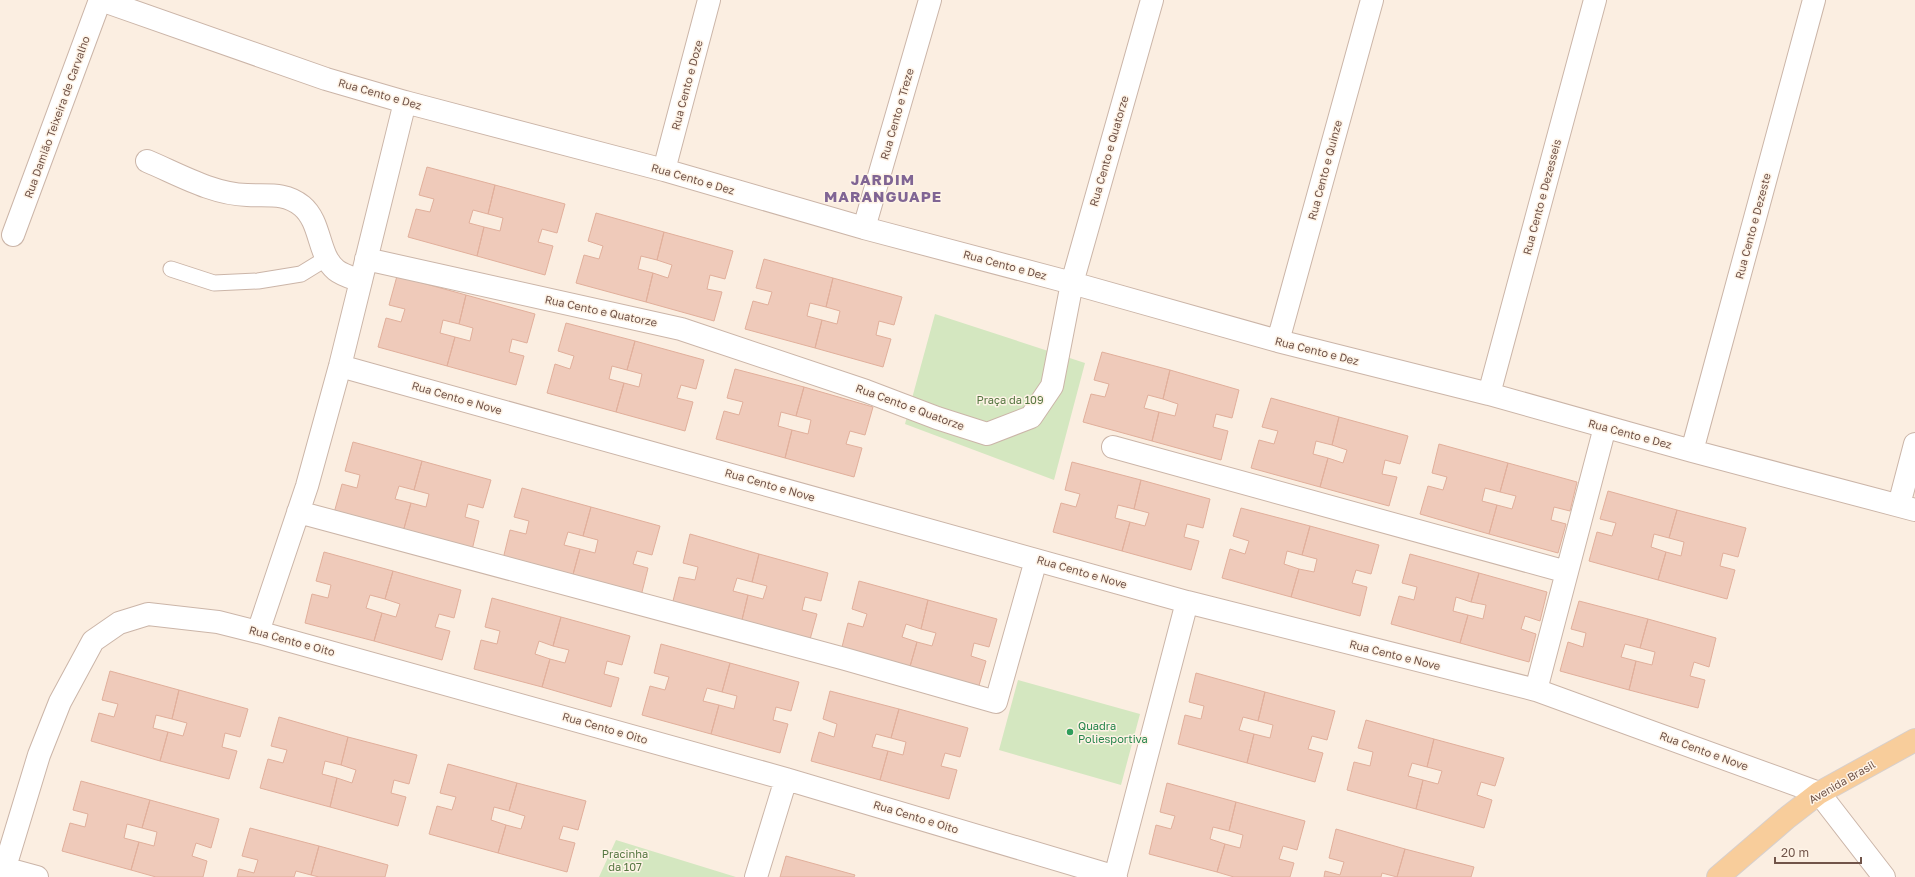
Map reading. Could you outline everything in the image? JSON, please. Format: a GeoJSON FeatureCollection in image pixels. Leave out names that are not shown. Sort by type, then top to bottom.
{"type":"FeatureCollection","features":[{"type":"Feature","properties":{"kind":"main road","name":"Avenida Brasil"},"geometry":{"type":"LineString","coordinates":[[1718,877],[1819,792],[1915,740]]}},
{"type":"Feature","properties":{"kind":"street","name":"Rua Cento e Dez"},"geometry":{"type":"LineString","coordinates":[[101,0],[326,79],[405,102],[664,170],[864,228],[1072,283],[1278,341],[1489,394],[1692,451],[1907,508]]}},
{"type":"Feature","properties":{"kind":"street","name":"Rua Damião Teixeira de Carvalho"},"geometry":{"type":"LineString","coordinates":[[13,235],[101,0]]}},
{"type":"Feature","properties":{"kind":"street","name":"Rua Cento e Doze"},"geometry":{"type":"LineString","coordinates":[[664,170],[709,0]]}},
{"type":"Feature","properties":{"kind":"street","name":"Rua Cento e Treze"},"geometry":{"type":"LineString","coordinates":[[864,228],[930,0]]}},
{"type":"Feature","properties":{"kind":"street","name":"Rua Cento e Quatorze"},"geometry":{"type":"LineString","coordinates":[[366,259],[681,329],[866,391],[937,418],[987,434],[1031,418],[1052,386],[1072,283],[1152,0]]}},
{"type":"Feature","properties":{"kind":"street","name":"Rua Cento e Quinze"},"geometry":{"type":"LineString","coordinates":[[1278,341],[1372,0]]}},
{"type":"Feature","properties":{"kind":"street","name":"Rua Cento e Dezesseis"},"geometry":{"type":"LineString","coordinates":[[1489,394],[1595,0]]}},
{"type":"Feature","properties":{"kind":"street","name":"Rua Cento e Dezeste"},"geometry":{"type":"LineString","coordinates":[[1692,451],[1814,0]]}},
{"type":"Feature","properties":{"kind":"street"},"geometry":{"type":"LineString","coordinates":[[258,632],[298,512],[340,366],[405,102]]}},
{"type":"Feature","properties":{"kind":"street"},"geometry":{"type":"LineString","coordinates":[[147,160],[222,192],[246,195],[275,194],[291,200],[302,207],[313,219],[327,258],[336,270],[361,281]]}},
{"type":"Feature","properties":{"kind":"street","name":"Rua Cento e Nove"},"geometry":{"type":"LineString","coordinates":[[340,366],[1187,602],[1536,690],[1819,792]]}},
{"type":"Feature","properties":{"kind":"street"},"geometry":{"type":"LineString","coordinates":[[1536,690],[1605,427]]}},
{"type":"Feature","properties":{"kind":"street"},"geometry":{"type":"LineString","coordinates":[[1907,508],[1915,444]]}},
{"type":"Feature","properties":{"kind":"street"},"geometry":{"type":"LineString","coordinates":[[1113,447],[1567,572]]}},
{"type":"Feature","properties":{"kind":"street"},"geometry":{"type":"LineString","coordinates":[[298,512],[845,659],[996,702],[1036,560]]}},
{"type":"Feature","properties":{"kind":"street"},"geometry":{"type":"LineString","coordinates":[[1115,877],[1187,602]]}},
{"type":"Feature","properties":{"kind":"street","name":"Rua Cento e Oito"},"geometry":{"type":"LineString","coordinates":[[3,872],[39,755],[60,702],[93,641],[119,623],[148,614],[218,622],[258,632],[786,779],[1115,877]]}},
{"type":"Feature","properties":{"kind":"street"},"geometry":{"type":"LineString","coordinates":[[756,877],[786,779]]}},
{"type":"Feature","properties":{"kind":"street"},"geometry":{"type":"LineString","coordinates":[[1819,792],[1884,877]]}},
{"type":"Feature","properties":{"kind":"street"},"geometry":{"type":"LineString","coordinates":[[3,872],[38,877]]}},
{"type":"Feature","properties":{"kind":"lane"},"geometry":{"type":"LineString","coordinates":[[171,269],[214,283],[258,281],[301,274],[327,258]]}},
{"type":"Feature","properties":{"kind":"green space","name":"Praça da 109"},"geometry":{"type":"Polygon","coordinates":[[[935,314],[1085,363],[1054,480],[905,424],[935,314]]]}},
{"type":"Feature","properties":{"kind":"green space","name":"Quadra Poliesportiva"},"geometry":{"type":"Polygon","coordinates":[[[1018,680],[1140,714],[1121,785],[999,750],[1018,680]]]}},
{"type":"Feature","properties":{"kind":"green space","name":"Pracinha da 107"},"geometry":{"type":"Polygon","coordinates":[[[616,840],[736,877],[599,877],[616,840]]]}},
{"type":"Feature","properties":{"kind":"building"},"geometry":{"type":"Polygon","coordinates":[[[427,167],[495,185],[488,214],[473,210],[469,223],[484,227],[477,256],[408,237],[416,209],[430,212],[434,199],[419,195],[427,167]]]}},
{"type":"Feature","properties":{"kind":"building"},"geometry":{"type":"Polygon","coordinates":[[[495,185],[565,204],[557,233],[542,229],[538,242],[553,246],[545,275],[477,256],[484,227],[500,231],[503,218],[488,214],[495,185]]]}},
{"type":"Feature","properties":{"kind":"building"},"geometry":{"type":"Polygon","coordinates":[[[596,213],[664,232],[657,260],[641,256],[638,269],[653,273],[646,302],[576,283],[584,255],[599,259],[603,246],[588,241],[596,213]]]}},
{"type":"Feature","properties":{"kind":"building"},"geometry":{"type":"Polygon","coordinates":[[[664,232],[733,251],[725,279],[710,275],[707,289],[722,292],[714,321],[646,302],[653,273],[668,278],[672,265],[657,260],[664,232]]]}},
{"type":"Feature","properties":{"kind":"building"},"geometry":{"type":"Polygon","coordinates":[[[764,259],[833,278],[826,307],[810,303],[807,316],[822,320],[815,348],[745,329],[753,301],[768,305],[772,292],[756,288],[764,259]]]}},
{"type":"Feature","properties":{"kind":"building"},"geometry":{"type":"Polygon","coordinates":[[[397,276],[466,295],[459,324],[443,320],[440,333],[455,337],[447,366],[378,347],[386,318],[401,322],[405,309],[389,305],[397,276]]]}},
{"type":"Feature","properties":{"kind":"building"},"geometry":{"type":"Polygon","coordinates":[[[833,278],[902,297],[894,325],[879,321],[876,335],[891,339],[883,367],[815,348],[822,320],[837,324],[840,311],[826,307],[833,278]]]}},
{"type":"Feature","properties":{"kind":"building"},"geometry":{"type":"Polygon","coordinates":[[[466,295],[535,314],[527,343],[512,339],[509,352],[524,356],[516,385],[447,366],[455,337],[470,341],[473,328],[459,324],[466,295]]]}},
{"type":"Feature","properties":{"kind":"building"},"geometry":{"type":"Polygon","coordinates":[[[566,323],[635,341],[627,370],[612,366],[609,379],[624,383],[616,412],[547,393],[555,364],[570,369],[574,356],[558,351],[566,323]]]}},
{"type":"Feature","properties":{"kind":"building"},"geometry":{"type":"Polygon","coordinates":[[[635,341],[704,360],[696,389],[681,385],[677,398],[693,402],[685,431],[616,412],[624,383],[639,387],[642,374],[627,370],[635,341]]]}},
{"type":"Feature","properties":{"kind":"building"},"geometry":{"type":"Polygon","coordinates":[[[1102,352],[1170,370],[1163,399],[1148,395],[1144,408],[1159,412],[1152,441],[1083,422],[1091,394],[1105,397],[1109,384],[1094,380],[1102,352]]]}},
{"type":"Feature","properties":{"kind":"building"},"geometry":{"type":"Polygon","coordinates":[[[735,369],[804,387],[796,416],[781,412],[778,426],[792,430],[785,458],[716,439],[724,411],[739,415],[743,402],[727,398],[735,369]]]}},
{"type":"Feature","properties":{"kind":"building"},"geometry":{"type":"Polygon","coordinates":[[[1170,370],[1239,390],[1232,418],[1216,414],[1213,427],[1228,431],[1221,460],[1152,441],[1159,412],[1175,416],[1178,404],[1163,399],[1170,370]]]}},
{"type":"Feature","properties":{"kind":"building"},"geometry":{"type":"Polygon","coordinates":[[[804,387],[873,407],[865,435],[850,431],[846,444],[862,448],[854,477],[785,458],[792,430],[808,434],[811,420],[796,416],[804,387]]]}},
{"type":"Feature","properties":{"kind":"building"},"geometry":{"type":"Polygon","coordinates":[[[1271,398],[1339,417],[1332,445],[1316,441],[1313,454],[1328,458],[1320,487],[1251,468],[1259,440],[1274,444],[1278,431],[1262,427],[1271,398]]]}},
{"type":"Feature","properties":{"kind":"building"},"geometry":{"type":"Polygon","coordinates":[[[1339,417],[1408,436],[1400,464],[1385,460],[1382,474],[1397,477],[1389,506],[1320,487],[1328,458],[1343,463],[1347,450],[1332,445],[1339,417]]]}},
{"type":"Feature","properties":{"kind":"building"},"geometry":{"type":"Polygon","coordinates":[[[353,442],[422,461],[414,490],[399,486],[395,499],[411,503],[403,532],[334,513],[342,484],[357,488],[360,475],[345,471],[353,442]]]}},
{"type":"Feature","properties":{"kind":"building"},"geometry":{"type":"Polygon","coordinates":[[[1439,444],[1508,463],[1500,492],[1485,488],[1482,501],[1497,505],[1489,534],[1420,514],[1428,486],[1443,490],[1447,477],[1432,473],[1439,444]]]}},
{"type":"Feature","properties":{"kind":"building"},"geometry":{"type":"Polygon","coordinates":[[[422,461],[491,480],[483,508],[468,504],[465,517],[479,521],[472,550],[403,532],[411,503],[426,507],[429,494],[414,490],[422,461]]]}},
{"type":"Feature","properties":{"kind":"building"},"geometry":{"type":"Polygon","coordinates":[[[1072,462],[1141,480],[1134,509],[1118,505],[1115,518],[1130,522],[1122,551],[1053,532],[1061,503],[1076,507],[1080,494],[1065,490],[1072,462]]]}},
{"type":"Feature","properties":{"kind":"building"},"geometry":{"type":"Polygon","coordinates":[[[1508,463],[1577,482],[1570,511],[1554,507],[1551,520],[1566,524],[1558,553],[1489,534],[1497,505],[1512,509],[1516,496],[1500,492],[1508,463]]]}},
{"type":"Feature","properties":{"kind":"building"},"geometry":{"type":"Polygon","coordinates":[[[1141,480],[1210,499],[1203,528],[1187,524],[1184,537],[1199,541],[1191,570],[1122,551],[1130,522],[1145,526],[1149,513],[1134,509],[1141,480]]]}},
{"type":"Feature","properties":{"kind":"building"},"geometry":{"type":"Polygon","coordinates":[[[522,488],[591,507],[583,536],[568,532],[564,545],[580,549],[572,578],[503,559],[510,530],[526,534],[529,521],[514,517],[522,488]]]}},
{"type":"Feature","properties":{"kind":"building"},"geometry":{"type":"Polygon","coordinates":[[[1608,491],[1677,510],[1669,538],[1654,534],[1651,547],[1666,552],[1658,580],[1589,561],[1597,532],[1612,536],[1616,523],[1600,519],[1608,491]]]}},
{"type":"Feature","properties":{"kind":"building"},"geometry":{"type":"Polygon","coordinates":[[[591,507],[660,526],[652,555],[637,551],[633,564],[648,568],[641,596],[572,578],[580,549],[595,553],[598,540],[583,536],[591,507]]]}},
{"type":"Feature","properties":{"kind":"building"},"geometry":{"type":"Polygon","coordinates":[[[1241,508],[1310,526],[1302,555],[1287,551],[1284,564],[1299,569],[1291,597],[1222,578],[1230,549],[1245,554],[1249,541],[1233,536],[1241,508]]]}},
{"type":"Feature","properties":{"kind":"building"},"geometry":{"type":"Polygon","coordinates":[[[1677,510],[1746,528],[1738,557],[1723,553],[1720,566],[1735,570],[1727,599],[1658,580],[1666,552],[1681,556],[1684,542],[1669,538],[1677,510]]]}},
{"type":"Feature","properties":{"kind":"building"},"geometry":{"type":"Polygon","coordinates":[[[1310,526],[1379,545],[1371,574],[1356,570],[1352,583],[1367,587],[1360,616],[1291,597],[1299,569],[1314,572],[1317,559],[1302,555],[1310,526]]]}},
{"type":"Feature","properties":{"kind":"building"},"geometry":{"type":"Polygon","coordinates":[[[690,534],[759,554],[752,582],[737,578],[733,591],[748,595],[741,624],[672,605],[679,577],[695,580],[698,567],[683,563],[690,534]]]}},
{"type":"Feature","properties":{"kind":"building"},"geometry":{"type":"Polygon","coordinates":[[[324,552],[393,571],[385,599],[370,595],[366,608],[382,613],[374,641],[305,623],[312,594],[328,598],[331,585],[316,581],[324,552]]]}},
{"type":"Feature","properties":{"kind":"building"},"geometry":{"type":"Polygon","coordinates":[[[759,554],[828,573],[821,601],[805,597],[802,610],[817,614],[809,643],[741,624],[748,595],[763,599],[767,586],[752,582],[759,554]]]}},
{"type":"Feature","properties":{"kind":"building"},"geometry":{"type":"Polygon","coordinates":[[[1410,554],[1479,573],[1471,602],[1456,597],[1453,611],[1468,615],[1460,643],[1391,624],[1399,596],[1414,600],[1417,587],[1402,583],[1410,554]]]}},
{"type":"Feature","properties":{"kind":"building"},"geometry":{"type":"Polygon","coordinates":[[[393,571],[461,590],[454,618],[439,614],[435,627],[450,631],[442,660],[374,641],[382,613],[396,617],[400,604],[385,599],[393,571]]]}},
{"type":"Feature","properties":{"kind":"building"},"geometry":{"type":"Polygon","coordinates":[[[1479,573],[1547,592],[1540,621],[1525,616],[1521,629],[1536,634],[1529,662],[1460,643],[1468,615],[1483,619],[1486,605],[1471,602],[1479,573]]]}},
{"type":"Feature","properties":{"kind":"building"},"geometry":{"type":"Polygon","coordinates":[[[859,581],[928,600],[921,629],[906,624],[902,637],[917,642],[909,670],[841,651],[848,623],[863,627],[867,614],[852,609],[859,581]]]}},
{"type":"Feature","properties":{"kind":"building"},"geometry":{"type":"Polygon","coordinates":[[[492,598],[561,617],[553,646],[539,641],[535,654],[550,659],[542,687],[474,669],[481,640],[497,644],[500,631],[485,627],[492,598]]]}},
{"type":"Feature","properties":{"kind":"building"},"geometry":{"type":"Polygon","coordinates":[[[928,600],[997,619],[989,647],[974,643],[971,656],[986,661],[978,689],[909,670],[917,642],[932,646],[936,633],[921,629],[928,600]]]}},
{"type":"Feature","properties":{"kind":"building"},"geometry":{"type":"Polygon","coordinates":[[[1579,601],[1648,619],[1640,648],[1625,644],[1621,657],[1636,661],[1629,690],[1560,671],[1568,642],[1583,647],[1586,633],[1571,629],[1579,601]]]}},
{"type":"Feature","properties":{"kind":"building"},"geometry":{"type":"Polygon","coordinates":[[[561,617],[630,636],[622,665],[607,661],[604,674],[619,678],[611,707],[542,687],[550,659],[565,663],[569,650],[553,646],[561,617]]]}},
{"type":"Feature","properties":{"kind":"building"},"geometry":{"type":"Polygon","coordinates":[[[1648,619],[1716,638],[1709,667],[1694,662],[1690,676],[1705,680],[1698,708],[1629,690],[1636,661],[1652,665],[1655,652],[1640,648],[1648,619]]]}},
{"type":"Feature","properties":{"kind":"building"},"geometry":{"type":"Polygon","coordinates":[[[661,644],[730,663],[722,692],[707,688],[703,701],[719,705],[711,734],[642,715],[650,686],[665,690],[669,677],[654,673],[661,644]]]}},
{"type":"Feature","properties":{"kind":"building"},"geometry":{"type":"Polygon","coordinates":[[[730,663],[799,682],[791,711],[776,707],[773,720],[788,724],[780,753],[711,734],[719,705],[734,709],[737,696],[722,692],[730,663]]]}},
{"type":"Feature","properties":{"kind":"building"},"geometry":{"type":"Polygon","coordinates":[[[110,671],[179,690],[172,719],[156,715],[153,728],[168,732],[160,761],[91,741],[99,713],[114,717],[118,704],[102,700],[110,671]]]}},
{"type":"Feature","properties":{"kind":"building"},"geometry":{"type":"Polygon","coordinates":[[[1196,673],[1265,692],[1258,721],[1243,717],[1239,730],[1254,734],[1247,763],[1178,744],[1185,715],[1201,719],[1204,706],[1189,702],[1196,673]]]}},
{"type":"Feature","properties":{"kind":"building"},"geometry":{"type":"Polygon","coordinates":[[[179,690],[248,709],[240,737],[225,733],[222,747],[237,751],[229,779],[160,761],[168,732],[183,736],[187,723],[172,719],[179,690]]]}},
{"type":"Feature","properties":{"kind":"building"},"geometry":{"type":"Polygon","coordinates":[[[830,691],[899,709],[891,738],[876,734],[872,747],[888,751],[880,780],[811,761],[819,732],[834,737],[837,724],[823,719],[830,691]]]}},
{"type":"Feature","properties":{"kind":"building"},"geometry":{"type":"Polygon","coordinates":[[[1265,692],[1335,711],[1327,740],[1312,736],[1308,749],[1323,753],[1315,782],[1247,763],[1254,734],[1270,738],[1273,725],[1258,721],[1265,692]]]}},
{"type":"Feature","properties":{"kind":"building"},"geometry":{"type":"Polygon","coordinates":[[[899,709],[968,728],[960,757],[945,753],[941,766],[957,770],[949,799],[880,780],[888,751],[903,755],[906,742],[891,738],[899,709]]]}},
{"type":"Feature","properties":{"kind":"building"},"geometry":{"type":"Polygon","coordinates":[[[279,717],[348,737],[341,765],[325,761],[322,774],[337,778],[330,807],[260,788],[268,759],[283,763],[287,750],[271,746],[279,717]]]}},
{"type":"Feature","properties":{"kind":"building"},"geometry":{"type":"Polygon","coordinates":[[[1366,720],[1434,739],[1427,767],[1412,763],[1408,776],[1423,780],[1416,809],[1347,790],[1354,762],[1370,766],[1373,752],[1358,748],[1366,720]]]}},
{"type":"Feature","properties":{"kind":"building"},"geometry":{"type":"Polygon","coordinates":[[[348,737],[417,755],[409,784],[394,780],[391,793],[406,797],[398,826],[330,807],[337,778],[352,783],[356,770],[341,765],[348,737]]]}},
{"type":"Feature","properties":{"kind":"building"},"geometry":{"type":"Polygon","coordinates":[[[1434,739],[1504,758],[1495,786],[1481,782],[1477,795],[1492,800],[1484,828],[1416,809],[1423,780],[1438,784],[1442,771],[1427,767],[1434,739]]]}},
{"type":"Feature","properties":{"kind":"building"},"geometry":{"type":"Polygon","coordinates":[[[448,764],[517,783],[509,811],[494,807],[491,820],[506,825],[498,853],[429,834],[437,806],[452,810],[456,797],[440,793],[448,764]]]}},
{"type":"Feature","properties":{"kind":"building"},"geometry":{"type":"Polygon","coordinates":[[[81,781],[150,800],[142,828],[127,824],[124,838],[139,842],[131,870],[62,851],[70,823],[85,827],[88,814],[73,810],[81,781]]]}},
{"type":"Feature","properties":{"kind":"building"},"geometry":{"type":"Polygon","coordinates":[[[517,783],[586,801],[578,830],[563,826],[559,839],[575,843],[567,872],[498,853],[506,825],[521,829],[525,816],[509,811],[517,783]]]}},
{"type":"Feature","properties":{"kind":"building"},"geometry":{"type":"Polygon","coordinates":[[[1167,783],[1236,802],[1229,831],[1213,827],[1210,839],[1225,844],[1217,872],[1149,854],[1156,825],[1171,829],[1175,816],[1160,812],[1167,783]]]}},
{"type":"Feature","properties":{"kind":"building"},"geometry":{"type":"Polygon","coordinates":[[[150,800],[219,819],[211,848],[196,843],[192,856],[207,861],[203,877],[156,877],[131,870],[139,842],[154,846],[157,832],[142,828],[150,800]]]}},
{"type":"Feature","properties":{"kind":"building"},"geometry":{"type":"Polygon","coordinates":[[[1236,802],[1305,821],[1297,850],[1283,846],[1279,859],[1294,863],[1290,877],[1234,877],[1217,872],[1225,844],[1240,848],[1243,835],[1229,831],[1236,802]]]}},
{"type":"Feature","properties":{"kind":"building"},"geometry":{"type":"Polygon","coordinates":[[[250,828],[319,846],[311,875],[296,871],[294,877],[237,877],[239,869],[254,873],[258,860],[242,856],[250,828]]]}},
{"type":"Feature","properties":{"kind":"building"},"geometry":{"type":"Polygon","coordinates":[[[1336,829],[1405,849],[1397,877],[1382,873],[1381,877],[1324,877],[1325,871],[1340,875],[1344,862],[1329,858],[1336,829]]]}},
{"type":"Feature","properties":{"kind":"building"},"geometry":{"type":"Polygon","coordinates":[[[319,846],[388,865],[385,877],[319,877],[311,875],[319,846]]]}},
{"type":"Feature","properties":{"kind":"building"},"geometry":{"type":"Polygon","coordinates":[[[1405,849],[1474,867],[1471,877],[1397,877],[1405,849]]]}},
{"type":"Feature","properties":{"kind":"building"},"geometry":{"type":"Polygon","coordinates":[[[786,856],[855,875],[854,877],[780,877],[786,856]]]}},
{"type":"Feature","properties":{"kind":"place","name":"Quadra Poliesportiva"},"geometry":{"type":"Point","coordinates":[1070,732]}},
{"type":"Feature","properties":{"kind":"district","name":"JARDIM MARANGUAPE"},"geometry":{"type":"Point","coordinates":[883,188]}}]}
